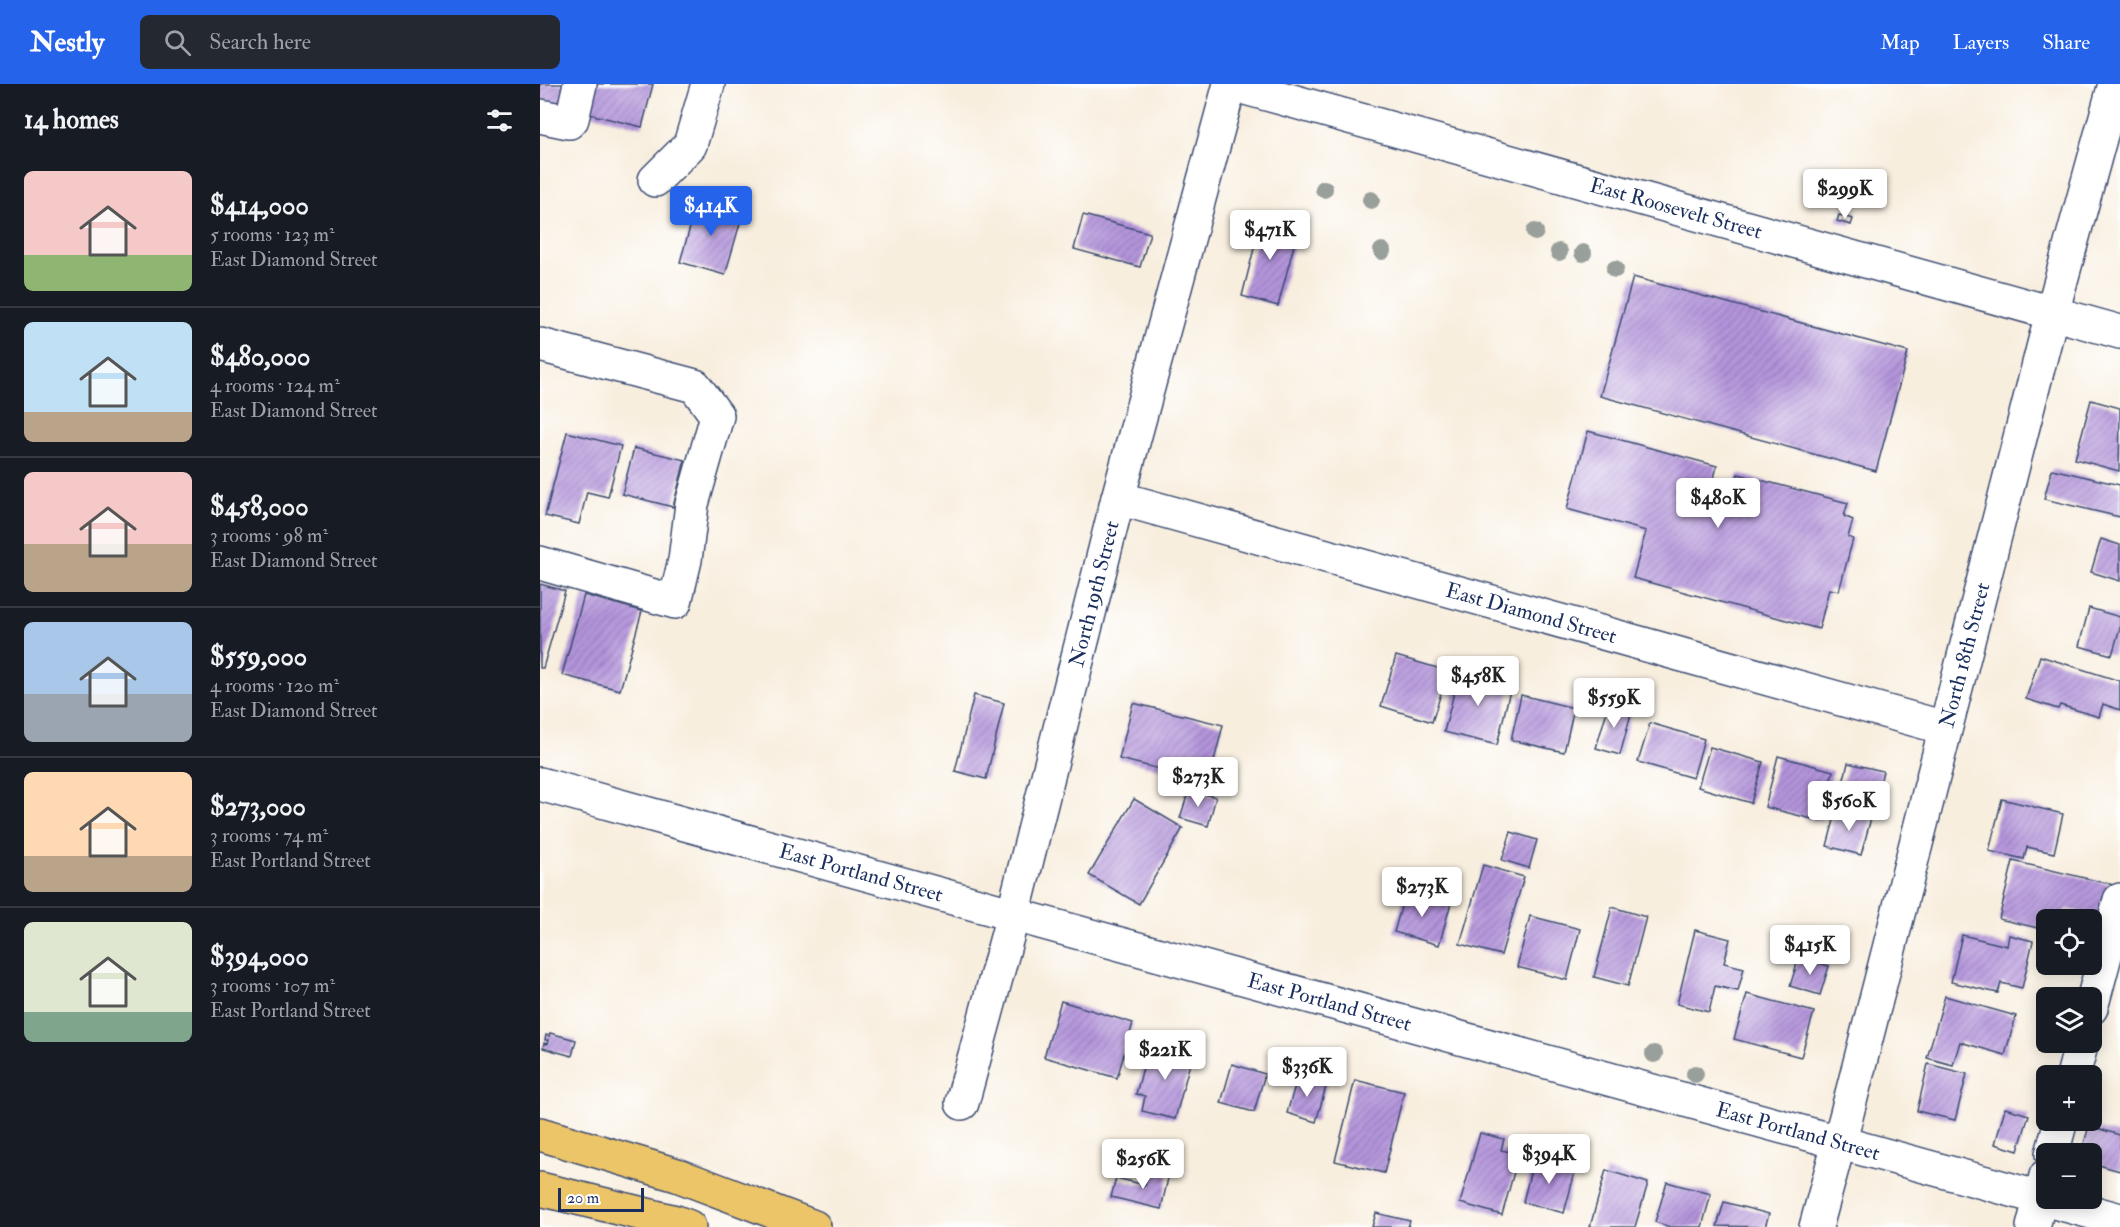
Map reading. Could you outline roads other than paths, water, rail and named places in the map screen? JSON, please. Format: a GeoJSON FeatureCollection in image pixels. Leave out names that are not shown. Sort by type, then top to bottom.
{"type":"FeatureCollection","features":[{"type":"Feature","properties":{"kind":"highway"},"geometry":{"type":"LineString","coordinates":[[540,1134],[677,1175],[814,1227]]}},
{"type":"Feature","properties":{"kind":"highway"},"geometry":{"type":"LineString","coordinates":[[540,1189],[682,1224]]}},
{"type":"Feature","properties":{"kind":"street"},"geometry":{"type":"LineString","coordinates":[[540,116],[569,122],[572,119],[580,84]]}},
{"type":"Feature","properties":{"kind":"street"},"geometry":{"type":"LineString","coordinates":[[655,180],[690,145],[708,84]]}},
{"type":"Feature","properties":{"kind":"street","name":"East Roosevelt Street"},"geometry":{"type":"LineString","coordinates":[[1230,84],[2120,332]]}},
{"type":"Feature","properties":{"kind":"street","name":"North 19th Street"},"geometry":{"type":"LineString","coordinates":[[962,1103],[1013,915],[1118,498],[1230,84]]}},
{"type":"Feature","properties":{"kind":"street","name":"North 18th Street"},"geometry":{"type":"LineString","coordinates":[[1816,1227],[2052,313],[2115,84]]}},
{"type":"Feature","properties":{"kind":"street"},"geometry":{"type":"LineString","coordinates":[[540,345],[695,386],[717,416],[692,504],[686,560],[675,602],[540,563]]}},
{"type":"Feature","properties":{"kind":"street","name":"East Diamond Street"},"geometry":{"type":"LineString","coordinates":[[1118,498],[1945,728]]}},
{"type":"Feature","properties":{"kind":"street","name":"East Portland Street"},"geometry":{"type":"LineString","coordinates":[[540,784],[2036,1199]]}},
{"type":"Feature","properties":{"kind":"street"},"geometry":{"type":"LineString","coordinates":[[2097,987],[2120,900]]}},
{"type":"Feature","properties":{"kind":"street","name":"East Portland Street"},"geometry":{"type":"LineString","coordinates":[[2076,1209],[2120,1220]]}}]}
